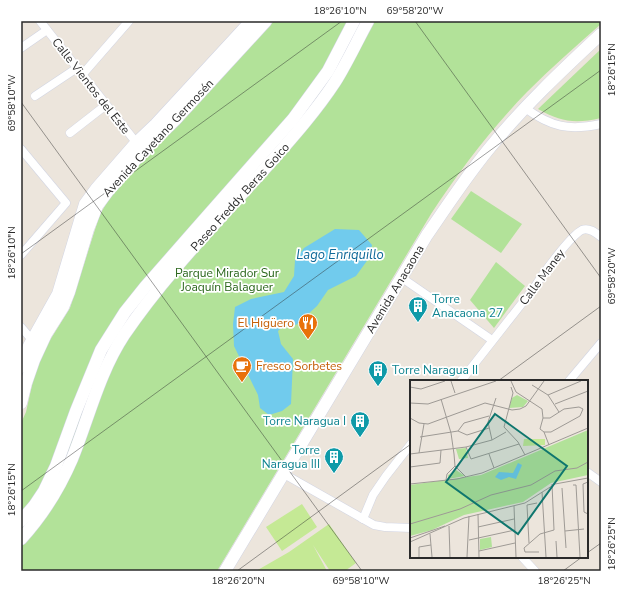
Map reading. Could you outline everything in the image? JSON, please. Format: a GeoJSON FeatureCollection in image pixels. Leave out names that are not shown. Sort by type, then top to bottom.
{"type":"FeatureCollection","features":[{"type":"Feature","properties":{"kind":"street","name":"Calle Vientos del Este"},"geometry":{"type":"LineString","coordinates":[[40,21],[140,147]]}},
{"type":"Feature","properties":{"kind":"street"},"geometry":{"type":"LineString","coordinates":[[35,96],[79,71],[129,21]]}},
{"type":"Feature","properties":{"kind":"street","name":"Avenida Cayetano Germosén"},"geometry":{"type":"LineString","coordinates":[[21,403],[34,360],[46,334],[63,307],[69,292],[88,229],[97,206],[156,124],[251,21]]}},
{"type":"Feature","properties":{"kind":"street","name":"Avenida Cayetano Germosén"},"geometry":{"type":"LineString","coordinates":[[21,367],[32,340],[58,294],[85,204],[96,189],[140,147],[175,120],[266,21]]}},
{"type":"Feature","properties":{"kind":"street","name":"Paseo Freddy Beras Goico"},"geometry":{"type":"LineString","coordinates":[[21,521],[37,501],[53,472],[101,350],[125,312],[145,287],[293,120],[328,71],[354,21]]}},
{"type":"Feature","properties":{"kind":"street","name":"Paseo Freddy Beras Goico"},"geometry":{"type":"LineString","coordinates":[[21,539],[36,523],[59,487],[72,459],[98,384],[107,364],[124,336],[152,296],[313,112],[335,82],[368,21]]}},
{"type":"Feature","properties":{"kind":"street"},"geometry":{"type":"LineString","coordinates":[[21,48],[47,30]]}},
{"type":"Feature","properties":{"kind":"street","name":"Avenida Anacaona"},"geometry":{"type":"LineString","coordinates":[[225,571],[427,235],[453,197],[488,151],[525,108],[572,60],[601,34]]}},
{"type":"Feature","properties":{"kind":"street"},"geometry":{"type":"LineString","coordinates":[[70,133],[106,105]]}},
{"type":"Feature","properties":{"kind":"street"},"geometry":{"type":"LineString","coordinates":[[525,108],[546,121],[562,126],[576,128],[601,124]]}},
{"type":"Feature","properties":{"kind":"street"},"geometry":{"type":"LineString","coordinates":[[21,150],[66,203],[21,254]]}},
{"type":"Feature","properties":{"kind":"street","name":"Calle Maney"},"geometry":{"type":"LineString","coordinates":[[462,380],[575,235],[582,230],[590,229],[601,237]]}},
{"type":"Feature","properties":{"kind":"street"},"geometry":{"type":"LineString","coordinates":[[402,278],[492,340]]}},
{"type":"Feature","properties":{"kind":"street"},"geometry":{"type":"LineString","coordinates":[[21,327],[32,340]]}},
{"type":"Feature","properties":{"kind":"street"},"geometry":{"type":"LineString","coordinates":[[570,380],[601,343]]}},
{"type":"Feature","properties":{"kind":"street"},"geometry":{"type":"LineString","coordinates":[[363,519],[373,495],[410,445]]}},
{"type":"Feature","properties":{"kind":"street"},"geometry":{"type":"LineString","coordinates":[[588,473],[601,482]]}},
{"type":"Feature","properties":{"kind":"street"},"geometry":{"type":"LineString","coordinates":[[284,474],[374,525],[410,528]]}},
{"type":"Feature","properties":{"kind":"street"},"geometry":{"type":"LineString","coordinates":[[523,558],[535,571]]}},
{"type":"Feature","properties":{"kind":"green space","name":"Parque Mirador Sur Joaquín Balaguer"},"geometry":{"type":"Polygon","coordinates":[[[274,21],[601,21],[601,24],[527,92],[488,136],[453,182],[431,214],[217,571],[21,571],[21,423],[26,412],[34,376],[45,348],[70,308],[99,217],[105,205],[122,182],[211,90],[274,21]]]}},
{"type":"Feature","properties":{"kind":"green space"},"geometry":{"type":"Polygon","coordinates":[[[601,49],[601,118],[583,121],[568,121],[554,117],[538,109],[601,49]]]}},
{"type":"Feature","properties":{"kind":"green space"},"geometry":{"type":"Polygon","coordinates":[[[471,191],[522,224],[501,253],[451,219],[471,191]]]}},
{"type":"Feature","properties":{"kind":"green space"},"geometry":{"type":"Polygon","coordinates":[[[496,262],[525,286],[494,328],[470,300],[496,262]]]}},
{"type":"Feature","properties":{"kind":"green space"},"geometry":{"type":"Polygon","coordinates":[[[302,504],[317,527],[282,551],[266,527],[302,504]]]}},
{"type":"Feature","properties":{"kind":"green space"},"geometry":{"type":"Polygon","coordinates":[[[329,524],[356,563],[345,571],[330,571],[313,545],[327,571],[256,571],[289,552],[329,524]]]}},
{"type":"Feature","properties":{"kind":"water","name":"Lago Enriquillo"},"geometry":{"type":"Polygon","coordinates":[[[335,229],[359,230],[372,245],[369,258],[356,276],[328,290],[317,306],[296,325],[287,323],[278,331],[281,344],[293,359],[291,404],[282,411],[269,415],[260,408],[258,395],[234,346],[233,324],[235,307],[251,299],[284,292],[294,276],[295,260],[304,248],[335,229]]]}},
{"type":"Feature","properties":{"kind":"place","name":"Torre Anacaona 27"},"geometry":{"type":"Point","coordinates":[418,323]}},
{"type":"Feature","properties":{"kind":"place","name":"El Higüero"},"geometry":{"type":"Point","coordinates":[308,340]}},
{"type":"Feature","properties":{"kind":"place","name":"Fresco Sorbetes"},"geometry":{"type":"Point","coordinates":[242,383]}},
{"type":"Feature","properties":{"kind":"place","name":"Torre Naragua II"},"geometry":{"type":"Point","coordinates":[378,387]}},
{"type":"Feature","properties":{"kind":"place","name":"Torre Naragua I"},"geometry":{"type":"Point","coordinates":[360,438]}},
{"type":"Feature","properties":{"kind":"place","name":"Torre Naragua III"},"geometry":{"type":"Point","coordinates":[334,474]}}]}
